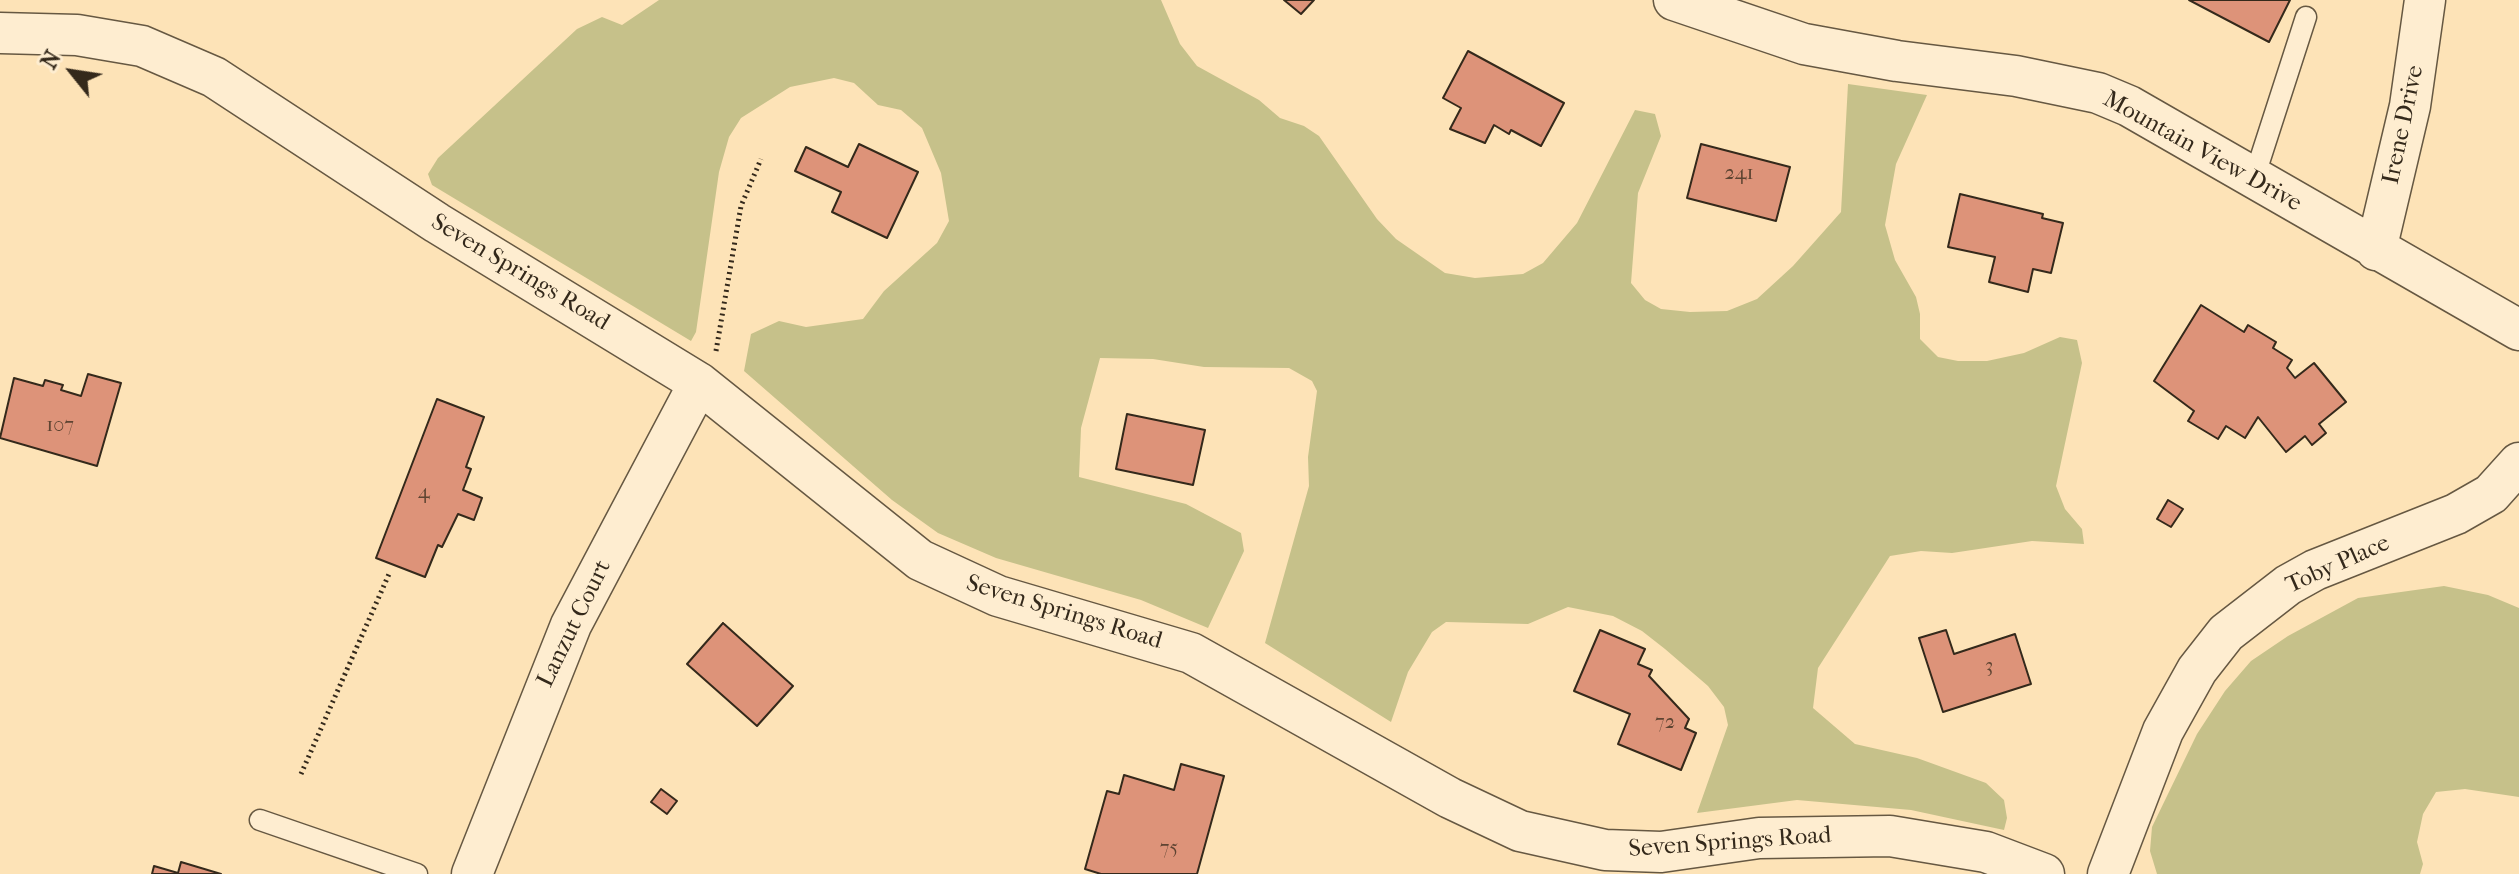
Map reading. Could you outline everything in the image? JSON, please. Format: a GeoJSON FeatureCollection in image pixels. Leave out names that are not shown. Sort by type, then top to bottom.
{"type":"FeatureCollection","features":[{"type":"Feature","properties":{"kind":"street","name":"Mountain View Drive"},"geometry":{"type":"LineString","coordinates":[[1674,0],[1804,44],[1897,61],[2016,76],[2098,93],[2129,106],[2519,330]]}},
{"type":"Feature","properties":{"kind":"street","name":"Irene Drive"},"geometry":{"type":"LineString","coordinates":[[2376,250],[2410,106],[2425,0]]}},
{"type":"Feature","properties":{"kind":"street","name":"Seven Springs Road"},"geometry":{"type":"LineString","coordinates":[[0,33],[77,35],[142,46],[214,77],[437,223],[704,387],[920,560],[998,596],[1155,640],[1221,666],[1450,798],[1520,831],[1605,850],[1646,852],[1759,838],[1890,836],[1986,852],[2044,874]]}},
{"type":"Feature","properties":{"kind":"street","name":"Lanzut Court"},"geometry":{"type":"LineString","coordinates":[[472,874],[571,625],[704,387]]}},
{"type":"Feature","properties":{"kind":"street","name":"Toby Place"},"geometry":{"type":"LineString","coordinates":[[2108,874],[2163,731],[2197,670],[2226,633],[2301,577],[2456,514],[2491,494],[2519,463]]}},
{"type":"Feature","properties":{"kind":"lane"},"geometry":{"type":"LineString","coordinates":[[2254,178],[2306,17]]}},
{"type":"Feature","properties":{"kind":"lane"},"geometry":{"type":"LineString","coordinates":[[260,820],[417,874]]}},
{"type":"Feature","properties":{"kind":"path"},"geometry":{"type":"LineString","coordinates":[[704,387],[741,206],[761,159]]}},
{"type":"Feature","properties":{"kind":"path"},"geometry":{"type":"LineString","coordinates":[[301,774],[389,574]]}},
{"type":"Feature","properties":{"kind":"shaded area"},"geometry":{"type":"Polygon","coordinates":[[[659,0],[1161,0],[1180,44],[1197,66],[1259,100],[1280,118],[1304,126],[1319,136],[1377,219],[1396,239],[1445,273],[1475,278],[1523,274],[1543,263],[1577,223],[1635,110],[1655,114],[1661,136],[1638,193],[1631,283],[1645,300],[1661,309],[1690,312],[1727,311],[1757,299],[1793,266],[1841,212],[1848,84],[1927,95],[1896,164],[1885,225],[1895,260],[1916,297],[1920,339],[1938,357],[1958,361],[1987,361],[2024,353],[2060,337],[2077,340],[2082,363],[2056,486],[2065,509],[2082,529],[2084,544],[2032,541],[1952,553],[1921,551],[1890,556],[1818,668],[1813,708],[1855,744],[1917,758],[1986,783],[2004,800],[2007,818],[2004,830],[1911,810],[1797,800],[1697,813],[1728,725],[1724,707],[1708,686],[1665,649],[1642,631],[1613,616],[1568,607],[1528,624],[1446,622],[1432,632],[1408,672],[1391,722],[1265,643],[1309,486],[1308,457],[1317,391],[1312,381],[1289,368],[1204,367],[1153,359],[1100,358],[1081,428],[1079,477],[1186,504],[1241,533],[1244,551],[1208,628],[1141,600],[996,558],[938,533],[892,500],[744,371],[751,334],[779,321],[806,327],[863,319],[884,291],[937,243],[949,221],[941,173],[922,128],[901,110],[878,105],[854,83],[834,78],[790,87],[741,118],[729,137],[719,172],[696,332],[691,341],[432,185],[428,174],[438,158],[577,29],[602,17],[622,25],[659,0]]]}},
{"type":"Feature","properties":{"kind":"shaded area"},"geometry":{"type":"Polygon","coordinates":[[[2444,586],[2488,595],[2519,608],[2519,797],[2465,789],[2436,792],[2423,814],[2417,842],[2423,864],[2420,874],[2157,874],[2150,851],[2152,827],[2197,734],[2225,691],[2251,661],[2288,636],[2358,598],[2444,586]]]}},
{"type":"Feature","properties":{"kind":"building"},"geometry":{"type":"Polygon","coordinates":[[[1284,0],[1314,0],[1301,14],[1284,0]]]}},
{"type":"Feature","properties":{"kind":"building"},"geometry":{"type":"Polygon","coordinates":[[[2189,0],[2290,0],[2269,42],[2189,0]]]}},
{"type":"Feature","properties":{"kind":"building"},"geometry":{"type":"Polygon","coordinates":[[[1468,51],[1564,103],[1541,146],[1494,125],[1485,143],[1450,129],[1461,108],[1443,98],[1468,51]]]}},
{"type":"Feature","properties":{"kind":"building"},"geometry":{"type":"Polygon","coordinates":[[[859,144],[918,172],[887,238],[832,212],[841,192],[795,171],[806,147],[848,167],[859,144]]]}},
{"type":"Feature","properties":{"kind":"building"},"geometry":{"type":"Polygon","coordinates":[[[1701,144],[1790,167],[1776,221],[1687,198],[1701,144]]]}},
{"type":"Feature","properties":{"kind":"building"},"geometry":{"type":"Polygon","coordinates":[[[1960,194],[2043,214],[2042,218],[2063,223],[2051,273],[2033,269],[2028,292],[1989,282],[1995,257],[1948,247],[1960,194]]]}},
{"type":"Feature","properties":{"kind":"building"},"geometry":{"type":"Polygon","coordinates":[[[2201,305],[2244,332],[2248,325],[2276,342],[2273,348],[2292,360],[2287,368],[2295,378],[2314,363],[2346,402],[2319,424],[2326,433],[2312,445],[2305,436],[2286,452],[2258,417],[2245,438],[2226,426],[2218,439],[2188,421],[2194,411],[2154,381],[2201,305]]]}},
{"type":"Feature","properties":{"kind":"building"},"geometry":{"type":"Polygon","coordinates":[[[88,374],[121,383],[97,466],[0,438],[14,378],[43,386],[45,380],[63,385],[61,390],[81,396],[88,374]]]}},
{"type":"Feature","properties":{"kind":"building"},"geometry":{"type":"Polygon","coordinates":[[[437,399],[484,417],[466,467],[471,469],[463,490],[482,498],[474,520],[458,514],[442,547],[438,545],[425,577],[376,558],[437,399]]]}},
{"type":"Feature","properties":{"kind":"building"},"geometry":{"type":"Polygon","coordinates":[[[1127,414],[1205,430],[1193,485],[1116,469],[1127,414]]]}},
{"type":"Feature","properties":{"kind":"building"},"geometry":{"type":"Polygon","coordinates":[[[2168,500],[2183,509],[2171,527],[2157,519],[2168,500]]]}},
{"type":"Feature","properties":{"kind":"building"},"geometry":{"type":"Polygon","coordinates":[[[723,623],[793,686],[757,726],[687,664],[723,623]]]}},
{"type":"Feature","properties":{"kind":"building"},"geometry":{"type":"Polygon","coordinates":[[[1600,630],[1645,649],[1638,664],[1652,670],[1649,676],[1689,719],[1685,728],[1696,733],[1681,770],[1618,744],[1630,714],[1574,691],[1600,630]]]}},
{"type":"Feature","properties":{"kind":"building"},"geometry":{"type":"Polygon","coordinates":[[[1946,630],[1954,654],[2015,634],[2031,684],[1943,712],[1919,638],[1946,630]]]}},
{"type":"Feature","properties":{"kind":"building"},"geometry":{"type":"Polygon","coordinates":[[[1181,764],[1224,776],[1197,874],[1101,874],[1085,869],[1107,791],[1119,794],[1124,775],[1174,790],[1181,764]]]}},
{"type":"Feature","properties":{"kind":"building"},"geometry":{"type":"Polygon","coordinates":[[[661,789],[677,801],[667,814],[651,802],[661,789]]]}},
{"type":"Feature","properties":{"kind":"building"},"geometry":{"type":"Polygon","coordinates":[[[181,862],[221,874],[152,874],[154,866],[178,873],[181,862]]]}}]}
